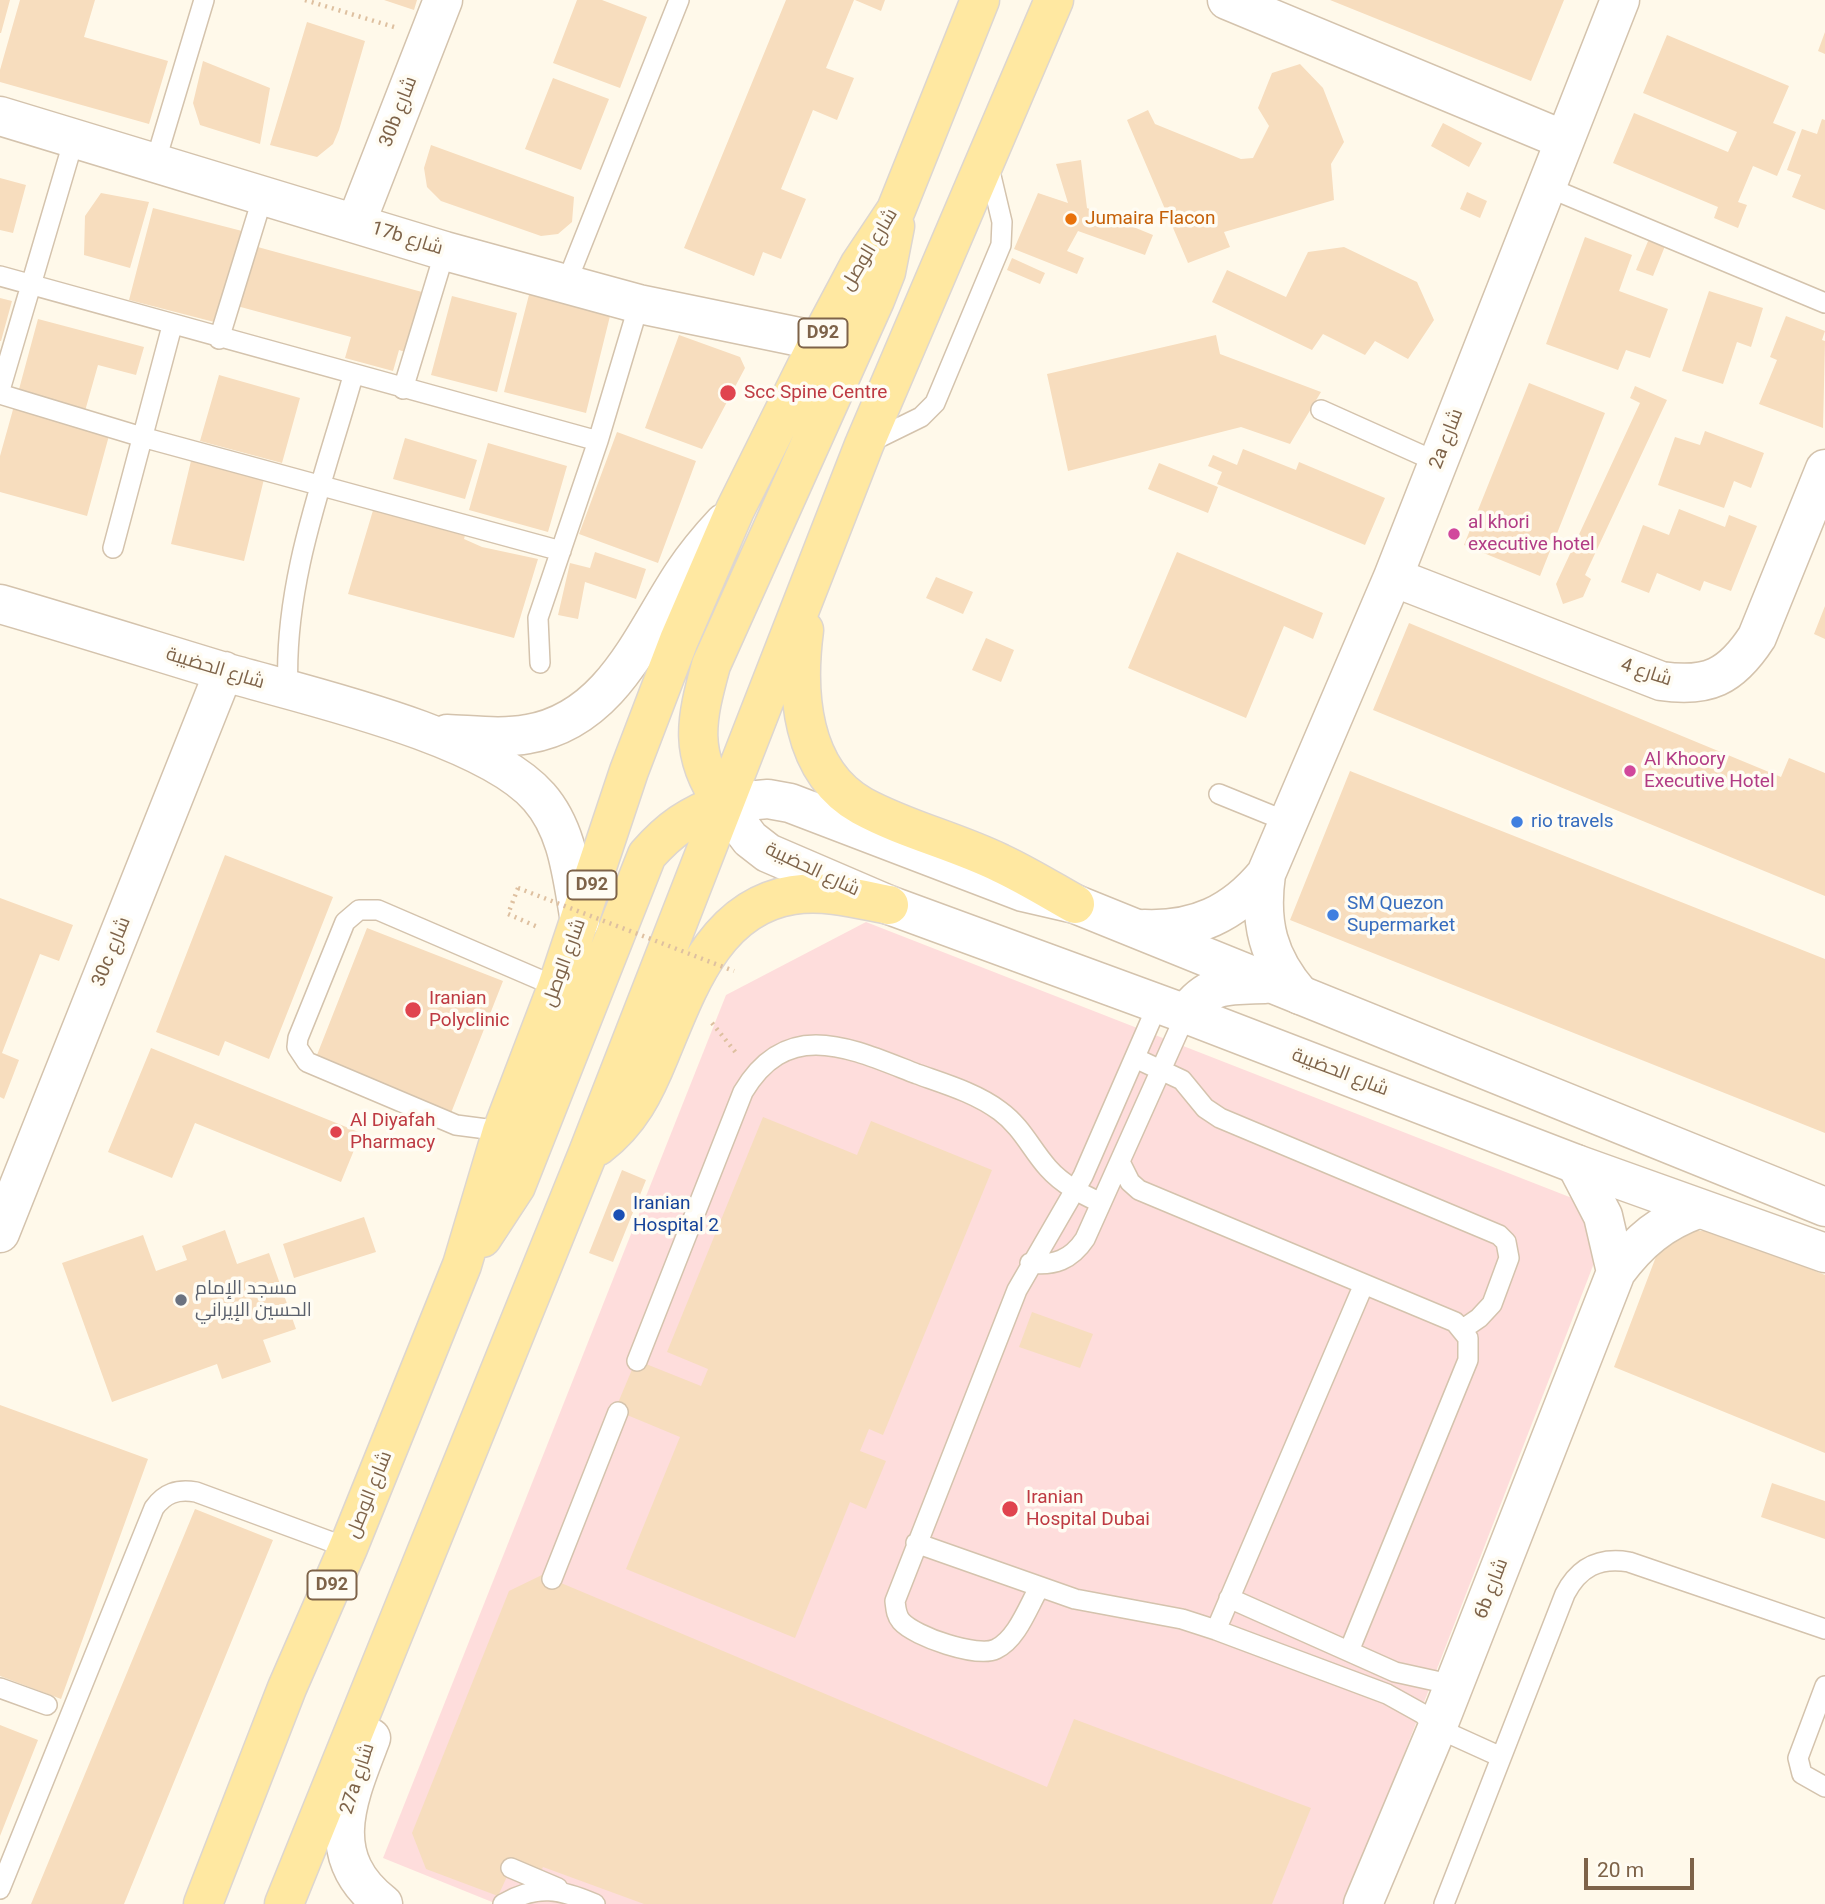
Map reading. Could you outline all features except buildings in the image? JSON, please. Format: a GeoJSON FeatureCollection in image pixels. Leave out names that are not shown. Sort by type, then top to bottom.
{"type":"FeatureCollection","features":[{"type":"Feature","properties":{"kind":"main road","name":"شارع الوصل"},"geometry":{"type":"LineString","coordinates":[[203,1904],[287,1688],[348,1548],[462,1265],[502,1131],[557,987],[629,771],[679,640],[735,510],[818,341],[860,264],[896,210],[980,0]]}},
{"type":"Feature","properties":{"kind":"main road"},"geometry":{"type":"LineString","coordinates":[[284,1904],[588,1153],[864,445],[1054,0]]}},
{"type":"Feature","properties":{"kind":"main road"},"geometry":{"type":"LineString","coordinates":[[723,803],[706,779],[698,751],[697,716],[711,665],[886,272],[894,242],[896,210]]}},
{"type":"Feature","properties":{"kind":"main road"},"geometry":{"type":"LineString","coordinates":[[811,577],[799,664],[800,704],[808,737],[823,767],[859,804],[894,822],[1000,862],[1075,904]]}},
{"type":"Feature","properties":{"kind":"main road"},"geometry":{"type":"LineString","coordinates":[[462,1265],[500,1215],[516,1186],[648,855],[668,831],[694,814],[723,803]]}},
{"type":"Feature","properties":{"kind":"main road"},"geometry":{"type":"LineString","coordinates":[[588,1153],[628,1118],[643,1096],[679,1009],[705,957],[733,922],[761,904],[794,895],[827,894],[889,905]]}},
{"type":"Feature","properties":{"kind":"street","name":"30b شارع"},"geometry":{"type":"LineString","coordinates":[[356,223],[443,0]]}},
{"type":"Feature","properties":{"kind":"street"},"geometry":{"type":"LineString","coordinates":[[1227,0],[1564,140]]}},
{"type":"Feature","properties":{"kind":"street","name":"2a شارع"},"geometry":{"type":"LineString","coordinates":[[1144,929],[1167,930],[1212,919],[1251,892],[1266,874],[1393,577],[1620,0]]}},
{"type":"Feature","properties":{"kind":"street","name":"17b شارع"},"geometry":{"type":"LineString","coordinates":[[0,116],[445,251],[639,304],[818,341]]}},
{"type":"Feature","properties":{"kind":"street","name":"شارع 4"},"geometry":{"type":"LineString","coordinates":[[1393,577],[1661,681],[1689,685],[1717,678],[1741,661],[1757,637],[1814,529],[1825,470]]}},
{"type":"Feature","properties":{"kind":"street","name":"شارع الحضيبة"},"geometry":{"type":"LineString","coordinates":[[431,733],[528,734],[558,724],[589,707],[616,679],[684,573],[735,510]]}},
{"type":"Feature","properties":{"kind":"street","name":"شارع الحضيبة"},"geometry":{"type":"LineString","coordinates":[[0,604],[431,733],[500,766],[539,797],[564,840],[580,922]]}},
{"type":"Feature","properties":{"kind":"street","name":"30c شارع"},"geometry":{"type":"LineString","coordinates":[[0,1233],[224,671]]}},
{"type":"Feature","properties":{"kind":"street"},"geometry":{"type":"LineString","coordinates":[[723,803],[756,799],[790,803],[1023,892],[1075,904],[1144,929],[1283,990],[1814,1194]]}},
{"type":"Feature","properties":{"kind":"street","name":"شارع الحضيبة"},"geometry":{"type":"LineString","coordinates":[[723,803],[735,822],[768,853],[889,905],[1172,1009],[1576,1164],[1825,1253]]}},
{"type":"Feature","properties":{"kind":"street","name":"2a شارع"},"geometry":{"type":"LineString","coordinates":[[1266,874],[1264,927],[1270,952],[1283,975],[1283,990]]}},
{"type":"Feature","properties":{"kind":"street"},"geometry":{"type":"LineString","coordinates":[[1172,1009],[1196,1000],[1208,990],[1226,985],[1283,990]]}},
{"type":"Feature","properties":{"kind":"street"},"geometry":{"type":"LineString","coordinates":[[1576,1164],[1603,1216],[1616,1272]]}},
{"type":"Feature","properties":{"kind":"street","name":"6b شارع"},"geometry":{"type":"LineString","coordinates":[[1363,1904],[1437,1728],[1616,1272],[1631,1251],[1651,1232],[1673,1218],[1698,1209]]}},
{"type":"Feature","properties":{"kind":"street","name":"27a شارع"},"geometry":{"type":"LineString","coordinates":[[373,1684],[377,1700],[376,1717],[349,1796],[343,1824],[347,1853],[359,1879],[383,1904]]}},
{"type":"Feature","properties":{"kind":"lane"},"geometry":{"type":"LineString","coordinates":[[155,163],[204,0]]}},
{"type":"Feature","properties":{"kind":"lane"},"geometry":{"type":"LineString","coordinates":[[566,284],[680,0]]}},
{"type":"Feature","properties":{"kind":"lane"},"geometry":{"type":"LineString","coordinates":[[74,139],[0,392],[142,437],[323,484],[561,551]]}},
{"type":"Feature","properties":{"kind":"lane"},"geometry":{"type":"LineString","coordinates":[[864,445],[921,417],[940,394],[1002,245],[1002,222],[986,158]]}},
{"type":"Feature","properties":{"kind":"lane"},"geometry":{"type":"LineString","coordinates":[[1545,186],[1825,303]]}},
{"type":"Feature","properties":{"kind":"lane"},"geometry":{"type":"LineString","coordinates":[[219,338],[263,196]]}},
{"type":"Feature","properties":{"kind":"lane"},"geometry":{"type":"LineString","coordinates":[[403,389],[445,251]]}},
{"type":"Feature","properties":{"kind":"lane"},"geometry":{"type":"LineString","coordinates":[[0,276],[353,376],[598,441]]}},
{"type":"Feature","properties":{"kind":"lane"},"geometry":{"type":"LineString","coordinates":[[540,663],[538,618],[598,441],[639,304]]}},
{"type":"Feature","properties":{"kind":"lane"},"geometry":{"type":"LineString","coordinates":[[113,548],[172,326]]}},
{"type":"Feature","properties":{"kind":"lane"},"geometry":{"type":"LineString","coordinates":[[288,690],[286,652],[293,595],[353,376]]}},
{"type":"Feature","properties":{"kind":"lane"},"geometry":{"type":"LineString","coordinates":[[1321,410],[1437,463]]}},
{"type":"Feature","properties":{"kind":"lane"},"geometry":{"type":"LineString","coordinates":[[1219,794],[1288,822]]}},
{"type":"Feature","properties":{"kind":"lane"},"geometry":{"type":"LineString","coordinates":[[502,1131],[456,1125],[307,1062],[297,1047],[298,1038],[345,922],[359,910],[379,910],[557,987]]}},
{"type":"Feature","properties":{"kind":"lane"},"geometry":{"type":"LineString","coordinates":[[1039,1588],[1007,1643],[996,1650],[973,1653],[912,1629],[896,1612],[895,1601],[916,1543],[991,1350],[1030,1263],[1075,1190],[1135,1058],[1172,1009]]}},
{"type":"Feature","properties":{"kind":"lane"},"geometry":{"type":"LineString","coordinates":[[1030,1263],[1051,1264],[1073,1254],[1085,1239],[1162,1069],[1172,1009]]}},
{"type":"Feature","properties":{"kind":"lane"},"geometry":{"type":"LineString","coordinates":[[637,1361],[743,1092],[753,1075],[771,1058],[794,1047],[819,1043],[844,1045],[973,1095],[1000,1110],[1024,1131],[1052,1172],[1075,1190],[1101,1203]]}},
{"type":"Feature","properties":{"kind":"lane"},"geometry":{"type":"LineString","coordinates":[[1135,1058],[1182,1080],[1205,1108],[1220,1118],[1499,1235],[1506,1242],[1509,1258],[1492,1304],[1479,1318],[1463,1329]]}},
{"type":"Feature","properties":{"kind":"lane"},"geometry":{"type":"LineString","coordinates":[[1120,1162],[1130,1182],[1139,1190],[1455,1322],[1468,1338],[1468,1360],[1349,1651]]}},
{"type":"Feature","properties":{"kind":"lane"},"geometry":{"type":"LineString","coordinates":[[1216,1630],[1364,1284]]}},
{"type":"Feature","properties":{"kind":"lane"},"geometry":{"type":"LineString","coordinates":[[552,1579],[618,1412]]}},
{"type":"Feature","properties":{"kind":"lane"},"geometry":{"type":"LineString","coordinates":[[0,1889],[154,1508],[161,1498],[184,1490],[196,1492],[348,1548]]}},
{"type":"Feature","properties":{"kind":"lane"},"geometry":{"type":"LineString","coordinates":[[916,1543],[1039,1588],[1102,1607],[1182,1619],[1216,1630],[1387,1694],[1423,1714],[1437,1728],[1502,1757]]}},
{"type":"Feature","properties":{"kind":"lane"},"geometry":{"type":"LineString","coordinates":[[1444,1904],[1565,1594],[1584,1569],[1613,1559],[1629,1562],[1825,1629]]}},
{"type":"Feature","properties":{"kind":"lane"},"geometry":{"type":"LineString","coordinates":[[1229,1598],[1404,1675],[1454,1685]]}},
{"type":"Feature","properties":{"kind":"lane"},"geometry":{"type":"LineString","coordinates":[[1825,1686],[1798,1758],[1802,1774],[1825,1787]]}},
{"type":"Feature","properties":{"kind":"lane"},"geometry":{"type":"LineString","coordinates":[[0,1688],[47,1705]]}},
{"type":"Feature","properties":{"kind":"lane"},"geometry":{"type":"LineString","coordinates":[[511,1868],[595,1904]]}},
{"type":"Feature","properties":{"kind":"lane"},"geometry":{"type":"LineString","coordinates":[[503,1904],[542,1889],[569,1892]]}},
{"type":"Feature","properties":{"kind":"path"},"geometry":{"type":"LineString","coordinates":[[305,0],[429,37]]}},
{"type":"Feature","properties":{"kind":"path"},"geometry":{"type":"LineString","coordinates":[[508,914],[518,888],[734,971]]}},
{"type":"Feature","properties":{"kind":"path"},"geometry":{"type":"LineString","coordinates":[[716,1025],[753,1075]]}},
{"type":"Feature","properties":{"kind":"shaded area","name":"Iranian Hospital Dubai"},"geometry":{"type":"Polygon","coordinates":[[[866,922],[1613,1214],[1346,1904],[497,1904],[383,1858],[726,995],[866,922]]]}},
{"type":"Feature","properties":{"kind":"place","name":"Jumaira Flacon"},"geometry":{"type":"Point","coordinates":[1071,219]}},
{"type":"Feature","properties":{"kind":"place","name":"Scc Spine Centre"},"geometry":{"type":"Point","coordinates":[728,393]}},
{"type":"Feature","properties":{"kind":"place","name":"al khori executive hotel"},"geometry":{"type":"Point","coordinates":[1454,534]}},
{"type":"Feature","properties":{"kind":"place","name":"Al Khoory Executive Hotel"},"geometry":{"type":"Point","coordinates":[1630,771]}},
{"type":"Feature","properties":{"kind":"place","name":"rio travels"},"geometry":{"type":"Point","coordinates":[1517,822]}},
{"type":"Feature","properties":{"kind":"place","name":"SM Quezon Supermarket"},"geometry":{"type":"Point","coordinates":[1333,915]}},
{"type":"Feature","properties":{"kind":"place","name":"Iranian Polyclinic"},"geometry":{"type":"Point","coordinates":[413,1010]}},
{"type":"Feature","properties":{"kind":"place","name":"Al Diyafah Pharmacy"},"geometry":{"type":"Point","coordinates":[336,1132]}},
{"type":"Feature","properties":{"kind":"place","name":"Iranian Hospital 2"},"geometry":{"type":"Point","coordinates":[619,1215]}},
{"type":"Feature","properties":{"kind":"place","name":"مسجد الإمام الحسين الإيراني"},"geometry":{"type":"Point","coordinates":[181,1300]}},
{"type":"Feature","properties":{"kind":"place","name":"Iranian Hospital Dubai"},"geometry":{"type":"Point","coordinates":[1010,1509]}}]}
